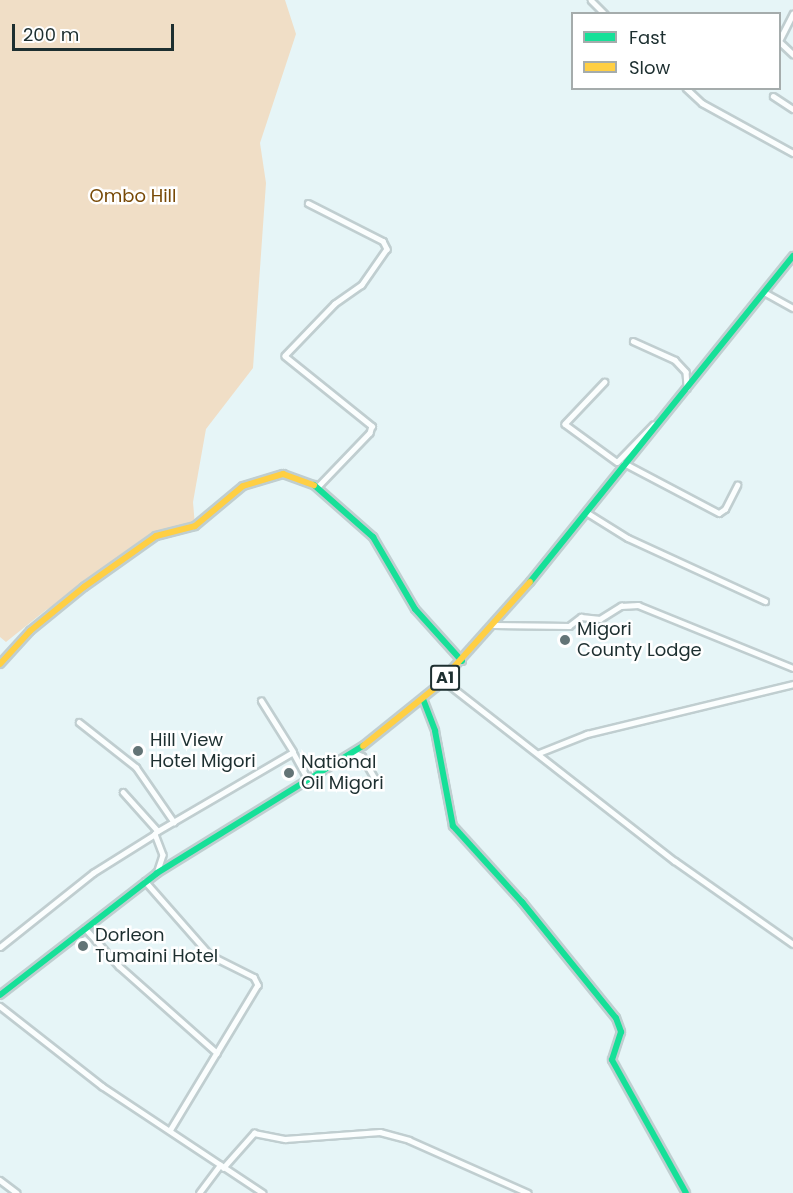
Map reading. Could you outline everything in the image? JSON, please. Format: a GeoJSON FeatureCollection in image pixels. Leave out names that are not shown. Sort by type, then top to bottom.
{"type":"FeatureCollection","features":[{"type":"Feature","properties":{"kind":"main road","name":"A1"},"geometry":{"type":"LineString","coordinates":[[0,995],[145,881],[355,753],[423,699],[462,661],[494,625],[793,256]]}},
{"type":"Feature","properties":{"kind":"main road"},"geometry":{"type":"LineString","coordinates":[[0,664],[30,631],[101,574],[160,533],[190,528],[202,522],[253,480],[283,474],[318,487],[340,511],[377,541],[415,609],[462,661]]}},
{"type":"Feature","properties":{"kind":"main road"},"geometry":{"type":"LineString","coordinates":[[423,699],[437,737],[453,826],[528,909],[616,1018],[621,1032],[612,1060],[686,1193]]}},
{"type":"Feature","properties":{"kind":"street"},"geometry":{"type":"LineString","coordinates":[[591,0],[603,12]]}},
{"type":"Feature","properties":{"kind":"street"},"geometry":{"type":"LineString","coordinates":[[781,39],[793,14]]}},
{"type":"Feature","properties":{"kind":"street"},"geometry":{"type":"LineString","coordinates":[[781,42],[793,54]]}},
{"type":"Feature","properties":{"kind":"street"},"geometry":{"type":"LineString","coordinates":[[688,90],[793,153]]}},
{"type":"Feature","properties":{"kind":"street"},"geometry":{"type":"LineString","coordinates":[[773,96],[793,109]]}},
{"type":"Feature","properties":{"kind":"street"},"geometry":{"type":"LineString","coordinates":[[308,203],[383,241],[387,249],[362,285],[335,304],[285,356],[372,426],[370,433],[318,487]]}},
{"type":"Feature","properties":{"kind":"street"},"geometry":{"type":"LineString","coordinates":[[764,292],[793,308]]}},
{"type":"Feature","properties":{"kind":"street"},"geometry":{"type":"LineString","coordinates":[[605,382],[565,424],[617,462],[687,388],[686,372],[675,360],[633,341]]}},
{"type":"Feature","properties":{"kind":"street"},"geometry":{"type":"LineString","coordinates":[[624,463],[719,513],[725,509],[737,485]]}},
{"type":"Feature","properties":{"kind":"street"},"geometry":{"type":"LineString","coordinates":[[586,512],[628,538],[765,601]]}},
{"type":"Feature","properties":{"kind":"street"},"geometry":{"type":"LineString","coordinates":[[494,625],[566,626],[581,617],[600,619],[621,606],[644,606],[793,668]]}},
{"type":"Feature","properties":{"kind":"street"},"geometry":{"type":"LineString","coordinates":[[443,680],[675,861],[793,944]]}},
{"type":"Feature","properties":{"kind":"street"},"geometry":{"type":"LineString","coordinates":[[539,753],[587,734],[793,684]]}},
{"type":"Feature","properties":{"kind":"street"},"geometry":{"type":"LineString","coordinates":[[261,701],[309,782]]}},
{"type":"Feature","properties":{"kind":"street"},"geometry":{"type":"LineString","coordinates":[[79,722],[136,767],[174,822]]}},
{"type":"Feature","properties":{"kind":"street"},"geometry":{"type":"LineString","coordinates":[[0,947],[93,873],[157,832],[293,752]]}},
{"type":"Feature","properties":{"kind":"street"},"geometry":{"type":"LineString","coordinates":[[355,753],[362,756],[376,780]]}},
{"type":"Feature","properties":{"kind":"street"},"geometry":{"type":"LineString","coordinates":[[123,792],[157,832],[163,852],[157,873]]}},
{"type":"Feature","properties":{"kind":"street"},"geometry":{"type":"LineString","coordinates":[[145,881],[210,955],[257,981],[257,990],[170,1131]]}},
{"type":"Feature","properties":{"kind":"street"},"geometry":{"type":"LineString","coordinates":[[85,928],[119,966],[217,1053]]}},
{"type":"Feature","properties":{"kind":"street"},"geometry":{"type":"LineString","coordinates":[[0,1006],[102,1086],[263,1193]]}},
{"type":"Feature","properties":{"kind":"street"},"geometry":{"type":"LineString","coordinates":[[199,1193],[254,1133],[285,1139],[380,1132],[409,1140],[528,1193]]}},
{"type":"Feature","properties":{"kind":"street"},"geometry":{"type":"LineString","coordinates":[[0,1180],[17,1193]]}},
{"type":"Feature","properties":{"kind":"street"},"geometry":{"type":"LineString","coordinates":[[250,1186],[251,1193]]}},
{"type":"Feature","properties":{"kind":"green space","name":"Ombo Hill"},"geometry":{"type":"Polygon","coordinates":[[[0,0],[285,0],[296,34],[260,143],[266,183],[253,368],[206,429],[193,502],[195,526],[169,531],[122,559],[74,595],[46,610],[6,642],[0,637],[0,0]]]}},
{"type":"Feature","properties":{"kind":"traffic: fast"},"geometry":{"type":"LineString","coordinates":[[530,582],[793,256]]}},
{"type":"Feature","properties":{"kind":"traffic: fast"},"geometry":{"type":"LineString","coordinates":[[314,485],[373,537],[415,609],[462,661]]}},
{"type":"Feature","properties":{"kind":"traffic: fast"},"geometry":{"type":"LineString","coordinates":[[423,699],[435,731],[453,826],[522,902],[616,1018],[621,1032],[612,1060],[686,1193]]}},
{"type":"Feature","properties":{"kind":"traffic: fast"},"geometry":{"type":"LineString","coordinates":[[0,995],[157,873],[363,746]]}},
{"type":"Feature","properties":{"kind":"traffic: slow"},"geometry":{"type":"LineString","coordinates":[[0,664],[30,631],[84,587],[156,536],[195,526],[243,486],[283,474],[314,485]]}},
{"type":"Feature","properties":{"kind":"traffic: slow"},"geometry":{"type":"LineString","coordinates":[[363,746],[436,687],[530,582]]}},
{"type":"Feature","properties":{"kind":"place","name":"Migori County Lodge"},"geometry":{"type":"Point","coordinates":[565,640]}},
{"type":"Feature","properties":{"kind":"place","name":"Hill View Hotel Migori"},"geometry":{"type":"Point","coordinates":[138,751]}},
{"type":"Feature","properties":{"kind":"place","name":"National Oil Migori"},"geometry":{"type":"Point","coordinates":[289,773]}},
{"type":"Feature","properties":{"kind":"place","name":"Dorleon Tumaini Hotel"},"geometry":{"type":"Point","coordinates":[83,946]}}]}
